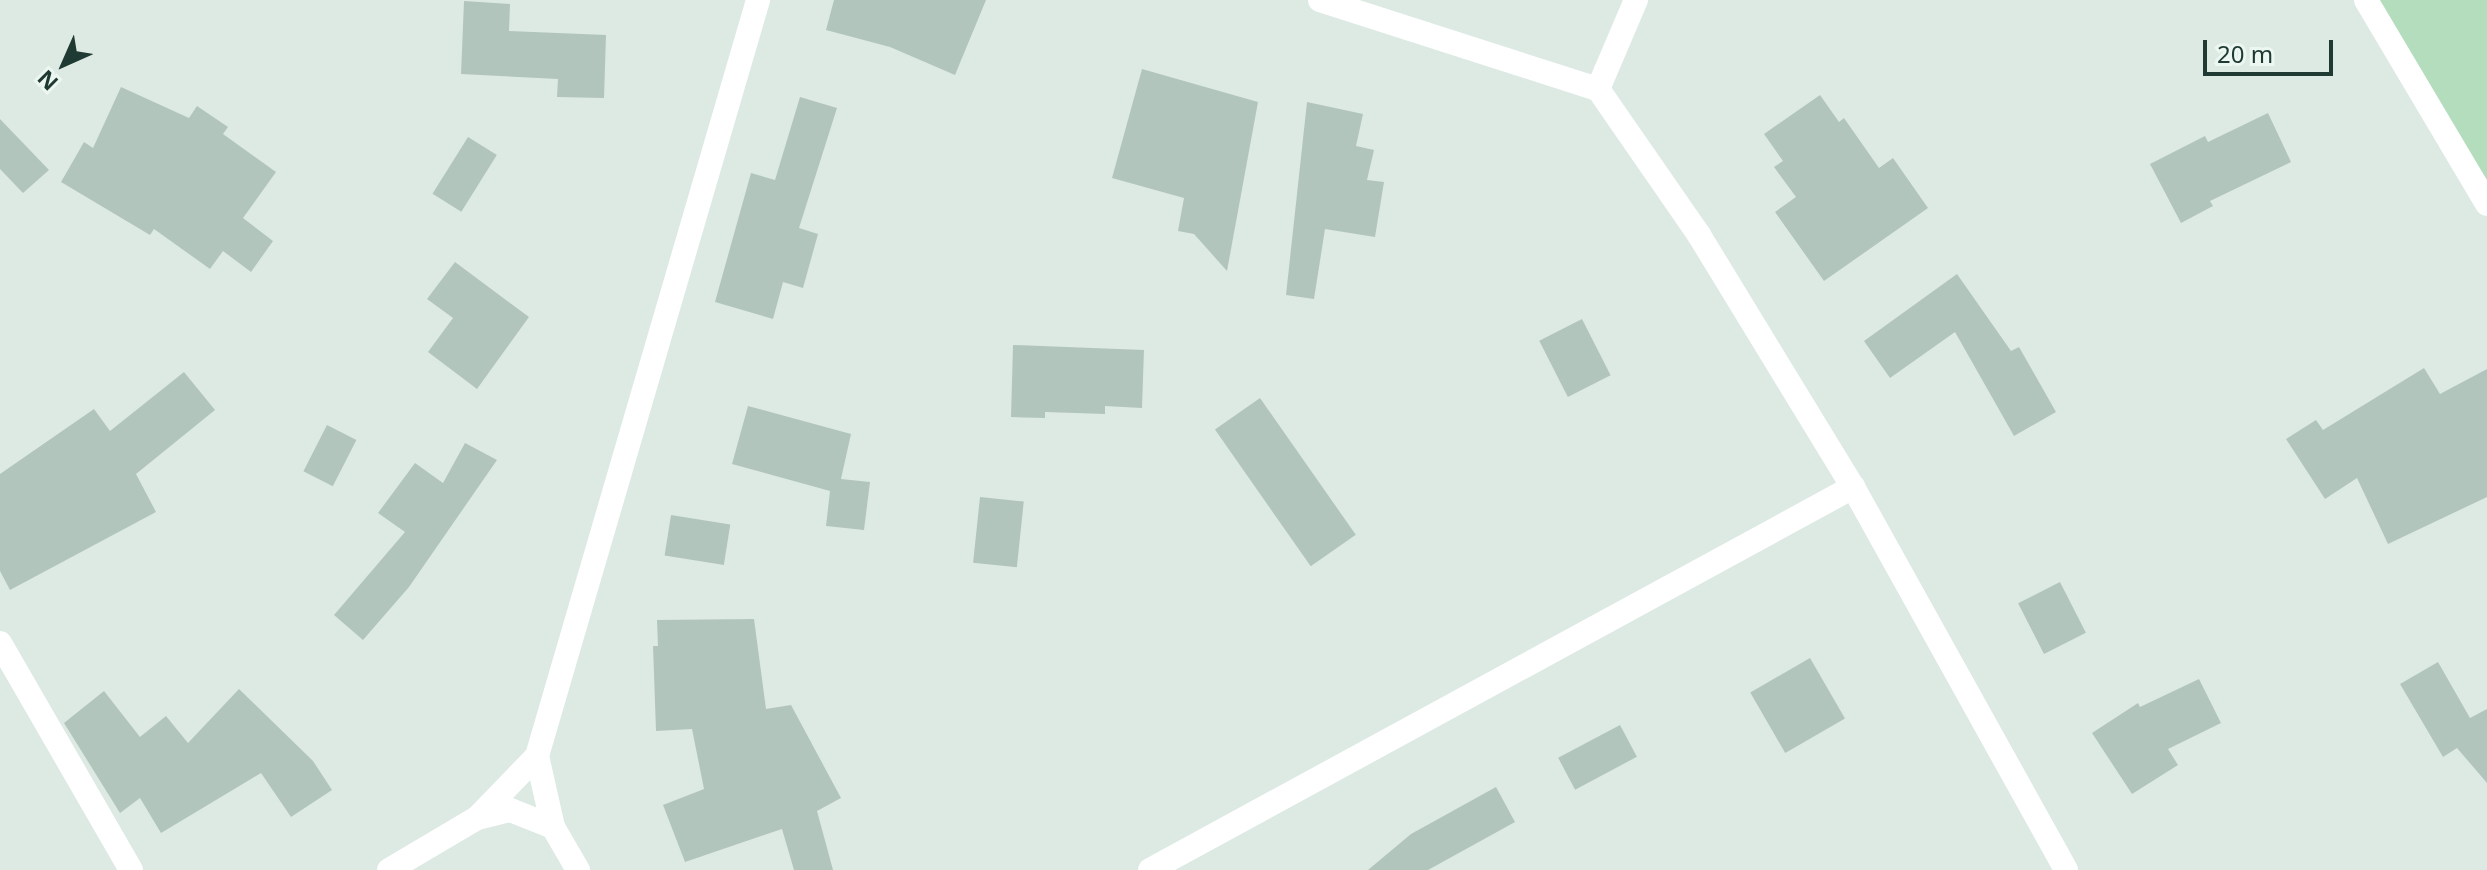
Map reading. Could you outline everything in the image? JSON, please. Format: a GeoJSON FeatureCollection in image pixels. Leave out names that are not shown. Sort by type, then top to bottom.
{"type":"FeatureCollection","features":[{"type":"Feature","properties":{"kind":"street"},"geometry":{"type":"LineString","coordinates":[[389,870],[477,818],[537,756],[758,0]]}},
{"type":"Feature","properties":{"kind":"street"},"geometry":{"type":"LineString","coordinates":[[1320,0],[1598,89],[1645,150],[1853,487],[2066,870]]}},
{"type":"Feature","properties":{"kind":"street"},"geometry":{"type":"LineString","coordinates":[[1598,89],[1636,0]]}},
{"type":"Feature","properties":{"kind":"street"},"geometry":{"type":"LineString","coordinates":[[2366,0],[2487,204]]}},
{"type":"Feature","properties":{"kind":"street"},"geometry":{"type":"LineString","coordinates":[[1150,870],[1853,487]]}},
{"type":"Feature","properties":{"kind":"street"},"geometry":{"type":"LineString","coordinates":[[0,643],[131,870]]}},
{"type":"Feature","properties":{"kind":"street"},"geometry":{"type":"LineString","coordinates":[[537,756],[553,827],[578,870]]}},
{"type":"Feature","properties":{"kind":"street"},"geometry":{"type":"LineString","coordinates":[[477,818],[510,810],[553,827]]}},
{"type":"Feature","properties":{"kind":"green space"},"geometry":{"type":"Polygon","coordinates":[[[2375,0],[2487,0],[2487,180],[2375,0]]]}},
{"type":"Feature","properties":{"kind":"building"},"geometry":{"type":"Polygon","coordinates":[[[834,0],[986,0],[955,75],[890,47],[826,30],[834,0]]]}},
{"type":"Feature","properties":{"kind":"building"},"geometry":{"type":"Polygon","coordinates":[[[464,1],[510,4],[509,31],[606,35],[604,98],[557,97],[558,79],[461,74],[464,1]]]}},
{"type":"Feature","properties":{"kind":"building"},"geometry":{"type":"Polygon","coordinates":[[[1142,69],[1258,102],[1227,271],[1194,234],[1178,231],[1184,198],[1112,178],[1142,69]]]}},
{"type":"Feature","properties":{"kind":"building"},"geometry":{"type":"Polygon","coordinates":[[[121,87],[189,118],[197,106],[228,127],[223,134],[276,172],[243,218],[273,241],[251,272],[223,251],[210,269],[154,229],[150,235],[61,182],[84,142],[93,148],[121,87]]]}},
{"type":"Feature","properties":{"kind":"building"},"geometry":{"type":"Polygon","coordinates":[[[1820,95],[1839,122],[1844,118],[1879,168],[1893,158],[1928,208],[1824,281],[1775,212],[1796,197],[1774,167],[1783,161],[1764,134],[1820,95]]]}},
{"type":"Feature","properties":{"kind":"building"},"geometry":{"type":"Polygon","coordinates":[[[800,97],[837,108],[799,228],[818,234],[803,288],[783,282],[773,319],[715,302],[751,173],[775,180],[800,97]]]}},
{"type":"Feature","properties":{"kind":"building"},"geometry":{"type":"Polygon","coordinates":[[[1307,102],[1363,114],[1356,146],[1374,150],[1367,180],[1384,182],[1375,237],[1325,229],[1314,299],[1286,295],[1307,102]]]}},
{"type":"Feature","properties":{"kind":"building"},"geometry":{"type":"Polygon","coordinates":[[[2268,113],[2291,162],[2210,201],[2213,206],[2181,223],[2150,164],[2205,136],[2208,142],[2268,113]]]}},
{"type":"Feature","properties":{"kind":"building"},"geometry":{"type":"Polygon","coordinates":[[[0,119],[49,170],[23,193],[0,169],[0,119]]]}},
{"type":"Feature","properties":{"kind":"building"},"geometry":{"type":"Polygon","coordinates":[[[468,137],[497,155],[461,212],[432,194],[468,137]]]}},
{"type":"Feature","properties":{"kind":"building"},"geometry":{"type":"Polygon","coordinates":[[[455,262],[529,317],[477,389],[428,352],[453,318],[427,299],[455,262]]]}},
{"type":"Feature","properties":{"kind":"building"},"geometry":{"type":"Polygon","coordinates":[[[1957,274],[2011,351],[2019,347],[2056,412],[2014,436],[1955,332],[1890,378],[1864,341],[1957,274]]]}},
{"type":"Feature","properties":{"kind":"building"},"geometry":{"type":"Polygon","coordinates":[[[1582,319],[1611,375],[1568,397],[1539,341],[1582,319]]]}},
{"type":"Feature","properties":{"kind":"building"},"geometry":{"type":"Polygon","coordinates":[[[1013,345],[1144,350],[1142,408],[1105,406],[1105,414],[1045,412],[1045,418],[1011,417],[1013,345]]]}},
{"type":"Feature","properties":{"kind":"building"},"geometry":{"type":"Polygon","coordinates":[[[2424,368],[2440,394],[2487,369],[2487,497],[2388,544],[2357,478],[2325,499],[2286,439],[2316,420],[2323,430],[2424,368]]]}},
{"type":"Feature","properties":{"kind":"building"},"geometry":{"type":"Polygon","coordinates":[[[184,372],[215,410],[136,474],[156,512],[10,590],[0,571],[0,474],[94,409],[110,431],[184,372]]]}},
{"type":"Feature","properties":{"kind":"building"},"geometry":{"type":"Polygon","coordinates":[[[1260,398],[1356,535],[1311,566],[1215,430],[1260,398]]]}},
{"type":"Feature","properties":{"kind":"building"},"geometry":{"type":"Polygon","coordinates":[[[748,406],[851,434],[841,479],[870,482],[864,530],[826,526],[830,491],[732,464],[748,406]]]}},
{"type":"Feature","properties":{"kind":"building"},"geometry":{"type":"Polygon","coordinates":[[[327,425],[356,440],[333,486],[303,471],[327,425]]]}},
{"type":"Feature","properties":{"kind":"building"},"geometry":{"type":"Polygon","coordinates":[[[465,443],[497,460],[409,587],[363,640],[334,615],[405,532],[378,513],[415,463],[443,483],[465,443]]]}},
{"type":"Feature","properties":{"kind":"building"},"geometry":{"type":"Polygon","coordinates":[[[980,497],[1024,502],[1017,567],[973,563],[980,497]]]}},
{"type":"Feature","properties":{"kind":"building"},"geometry":{"type":"Polygon","coordinates":[[[671,515],[730,524],[724,565],[665,555],[671,515]]]}},
{"type":"Feature","properties":{"kind":"building"},"geometry":{"type":"Polygon","coordinates":[[[2060,582],[2086,633],[2044,654],[2018,603],[2060,582]]]}},
{"type":"Feature","properties":{"kind":"building"},"geometry":{"type":"Polygon","coordinates":[[[754,619],[766,709],[791,705],[841,798],[817,811],[833,870],[794,870],[782,829],[685,862],[663,805],[704,789],[692,729],[656,731],[653,646],[658,646],[657,620],[754,619]]]}},
{"type":"Feature","properties":{"kind":"building"},"geometry":{"type":"Polygon","coordinates":[[[1810,658],[1845,719],[1785,753],[1750,692],[1810,658]]]}},
{"type":"Feature","properties":{"kind":"building"},"geometry":{"type":"Polygon","coordinates":[[[2438,662],[2470,718],[2487,709],[2487,783],[2457,748],[2443,757],[2400,684],[2438,662]]]}},
{"type":"Feature","properties":{"kind":"building"},"geometry":{"type":"Polygon","coordinates":[[[2199,679],[2221,723],[2168,749],[2178,765],[2132,794],[2092,733],[2138,703],[2140,707],[2199,679]]]}},
{"type":"Feature","properties":{"kind":"building"},"geometry":{"type":"Polygon","coordinates":[[[239,689],[313,761],[332,790],[291,817],[261,773],[161,833],[140,798],[120,813],[64,723],[104,691],[140,737],[166,716],[188,743],[239,689]]]}},
{"type":"Feature","properties":{"kind":"building"},"geometry":{"type":"Polygon","coordinates":[[[1620,725],[1637,757],[1575,790],[1558,758],[1620,725]]]}},
{"type":"Feature","properties":{"kind":"building"},"geometry":{"type":"Polygon","coordinates":[[[1496,787],[1515,822],[1428,870],[1368,870],[1411,834],[1496,787]]]}}]}
